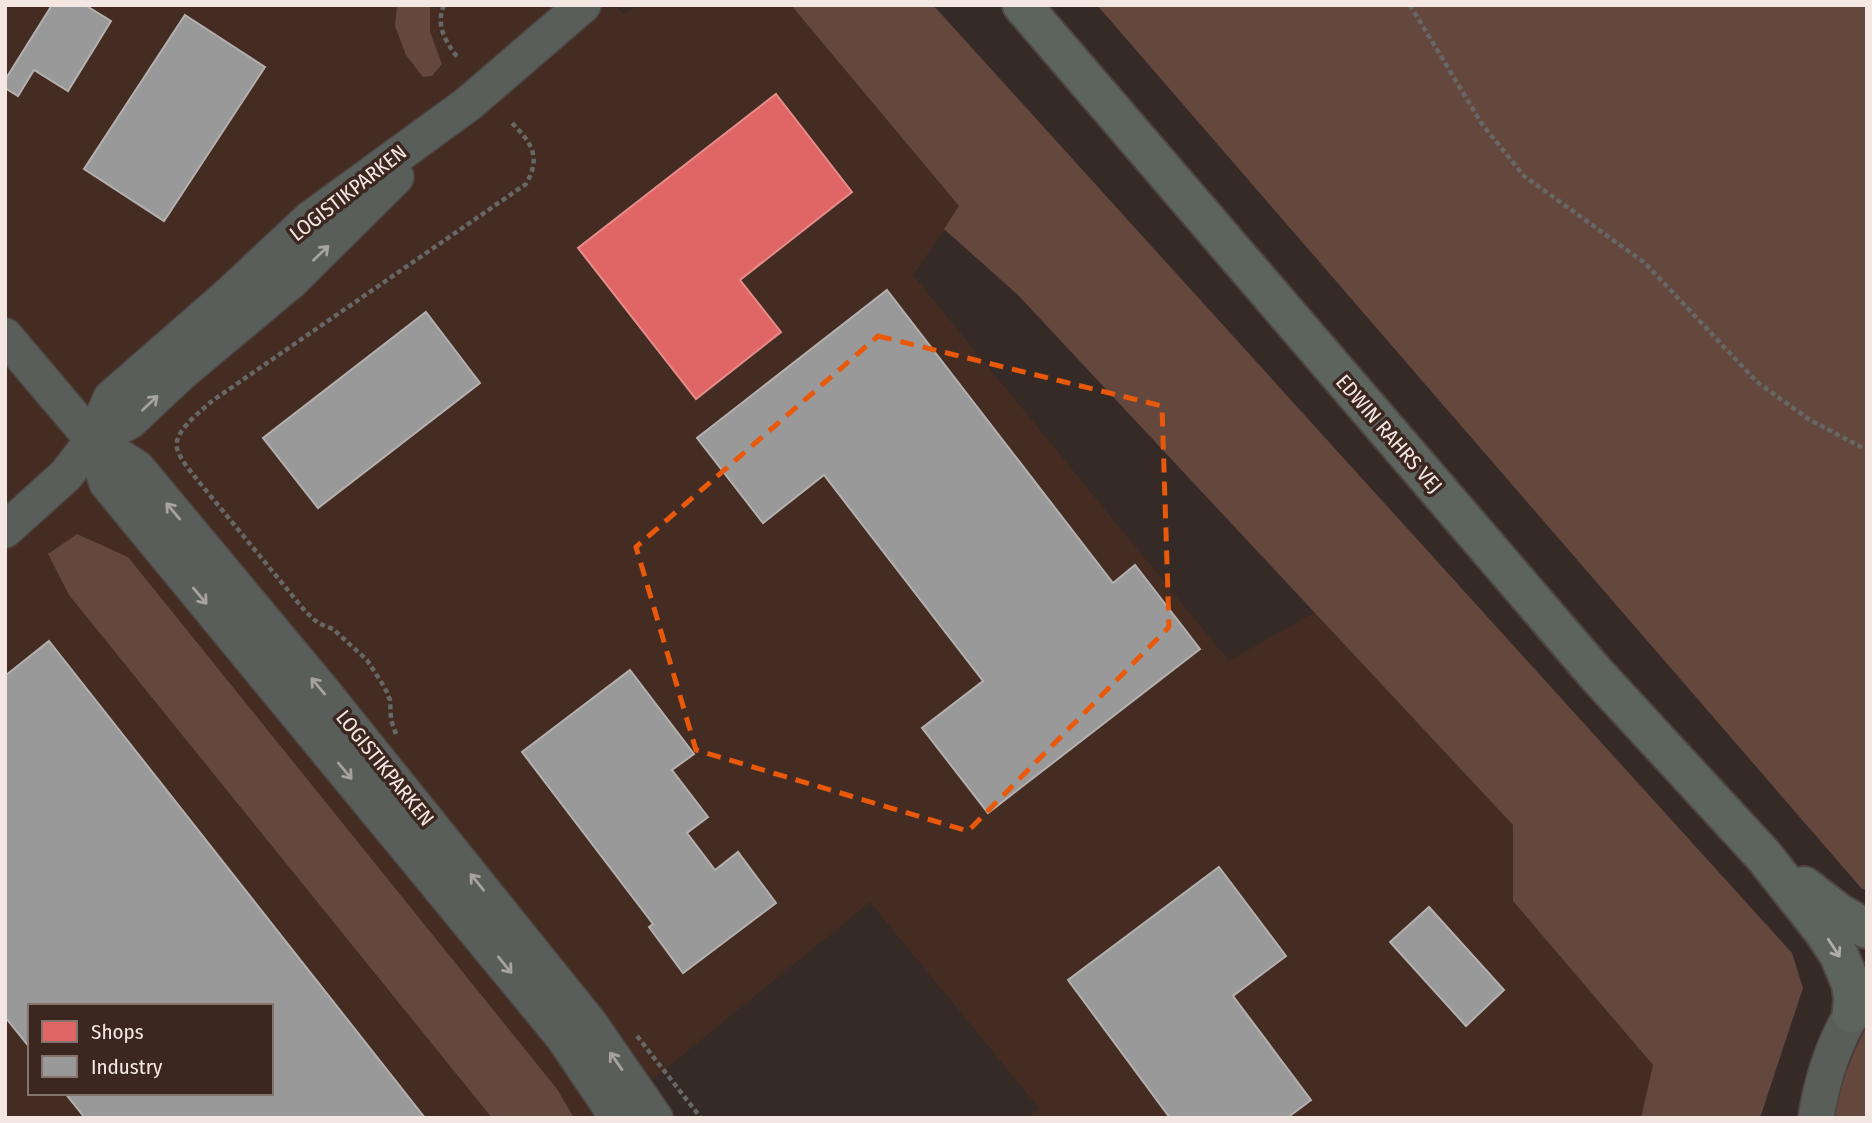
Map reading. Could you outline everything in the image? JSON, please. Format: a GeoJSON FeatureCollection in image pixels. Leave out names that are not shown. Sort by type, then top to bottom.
{"type":"FeatureCollection","features":[{"type":"Feature","properties":{"kind":"highway","name":"EDWIN RAHRS VEJ"},"geometry":{"type":"LineString","coordinates":[[1022,5],[1597,675],[1763,855]]}},
{"type":"Feature","properties":{"kind":"highway"},"geometry":{"type":"LineString","coordinates":[[1763,855],[1839,913],[1867,929]]}},
{"type":"Feature","properties":{"kind":"highway"},"geometry":{"type":"LineString","coordinates":[[1763,855],[1824,932],[1839,955],[1851,984],[1853,998],[1859,1002]]}},
{"type":"Feature","properties":{"kind":"street","name":"LOGISTIKPARKEN"},"geometry":{"type":"LineString","coordinates":[[5,530],[66,475],[93,440],[111,398],[229,295],[310,219],[467,104],[583,5]]}},
{"type":"Feature","properties":{"kind":"street","name":"LOGISTIKPARKEN"},"geometry":{"type":"LineString","coordinates":[[10,353],[93,440],[137,468],[315,682],[590,1024],[654,1118]]}},
{"type":"Feature","properties":{"kind":"street","name":"LOGISTIKPARKEN"},"geometry":{"type":"LineString","coordinates":[[93,440],[107,483],[564,1038],[618,1118]]}},
{"type":"Feature","properties":{"kind":"street"},"geometry":{"type":"LineString","coordinates":[[1816,1118],[1828,1066],[1843,1030],[1859,1002]]}},
{"type":"Feature","properties":{"kind":"path"},"geometry":{"type":"LineString","coordinates":[[444,5],[440,20],[441,31],[458,58]]}},
{"type":"Feature","properties":{"kind":"path"},"geometry":{"type":"LineString","coordinates":[[1410,5],[1482,124],[1524,176],[1645,263],[1757,382],[1810,420],[1867,450]]}},
{"type":"Feature","properties":{"kind":"path"},"geometry":{"type":"LineString","coordinates":[[398,738],[391,719],[390,700],[367,660],[333,629],[318,623],[305,611],[195,477],[176,445],[179,434],[212,401],[526,184],[534,165],[534,155],[524,135],[510,121]]}},
{"type":"Feature","properties":{"kind":"path"},"geometry":{"type":"LineString","coordinates":[[634,1032],[701,1118]]}},
{"type":"Feature","properties":{"kind":"highlighted area"},"geometry":{"type":"Polygon","coordinates":[[[878,336],[1162,406],[1169,627],[968,831],[696,750],[636,547],[878,336]]]}},
{"type":"Feature","properties":{"kind":"shaded area"},"geometry":{"type":"Polygon","coordinates":[[[5,5],[615,5],[623,14],[638,5],[791,5],[960,207],[913,275],[1229,661],[1322,608],[1513,825],[1513,901],[1653,1065],[1641,1118],[1027,1118],[1039,1108],[870,902],[605,1118],[5,1118],[5,5]]]}},
{"type":"Feature","properties":{"kind":"shaded area"},"geometry":{"type":"Polygon","coordinates":[[[397,5],[430,5],[430,32],[442,64],[432,76],[423,77],[406,55],[395,26],[397,5]]]}},
{"type":"Feature","properties":{"kind":"shaded area"},"geometry":{"type":"Polygon","coordinates":[[[791,5],[933,5],[1792,953],[1803,988],[1760,1118],[1641,1118],[1653,1065],[1513,901],[1513,825],[1018,295],[944,229],[959,206],[791,5]]]}},
{"type":"Feature","properties":{"kind":"shaded area"},"geometry":{"type":"Polygon","coordinates":[[[1097,5],[1867,5],[1867,890],[1862,889],[1097,5]]]}},
{"type":"Feature","properties":{"kind":"shaded area"},"geometry":{"type":"Polygon","coordinates":[[[77,534],[128,557],[557,1089],[574,1118],[492,1118],[69,595],[48,554],[77,534]]]}},
{"type":"Feature","properties":{"kind":"shaded area"},"geometry":{"type":"Polygon","coordinates":[[[1867,1026],[1867,1118],[1835,1118],[1847,1070],[1867,1026]]]}},
{"type":"Feature","properties":{"kind":"building: Shops"},"geometry":{"type":"Polygon","coordinates":[[[776,94],[852,192],[740,280],[781,332],[696,399],[578,248],[776,94]]]}},
{"type":"Feature","properties":{"kind":"building: Industry"},"geometry":{"type":"Polygon","coordinates":[[[52,5],[85,5],[111,21],[68,91],[34,70],[18,96],[5,88],[5,80],[52,5]]]}},
{"type":"Feature","properties":{"kind":"building: Industry"},"geometry":{"type":"Polygon","coordinates":[[[185,15],[265,67],[164,221],[84,169],[185,15]]]}},
{"type":"Feature","properties":{"kind":"building: Industry"},"geometry":{"type":"Polygon","coordinates":[[[887,290],[1113,583],[1135,565],[1200,649],[988,813],[922,728],[983,681],[824,475],[763,523],[697,438],[887,290]]]}},
{"type":"Feature","properties":{"kind":"building: Industry"},"geometry":{"type":"Polygon","coordinates":[[[426,312],[480,383],[318,508],[263,438],[426,312]]]}},
{"type":"Feature","properties":{"kind":"building: Industry"},"geometry":{"type":"Polygon","coordinates":[[[49,641],[425,1118],[85,1118],[67,1095],[273,1095],[273,1004],[28,1004],[28,1046],[5,1017],[5,676],[49,641]]]}},
{"type":"Feature","properties":{"kind":"building: Industry"},"geometry":{"type":"Polygon","coordinates":[[[630,670],[694,754],[672,770],[708,817],[687,833],[715,870],[738,852],[776,903],[683,973],[649,927],[653,924],[522,752],[630,670]]]}},
{"type":"Feature","properties":{"kind":"building: Industry"},"geometry":{"type":"Polygon","coordinates":[[[1219,867],[1286,956],[1233,996],[1311,1100],[1287,1118],[1170,1118],[1068,980],[1219,867]]]}},
{"type":"Feature","properties":{"kind":"building: Industry"},"geometry":{"type":"Polygon","coordinates":[[[1429,907],[1504,990],[1466,1026],[1390,942],[1429,907]]]}}]}
